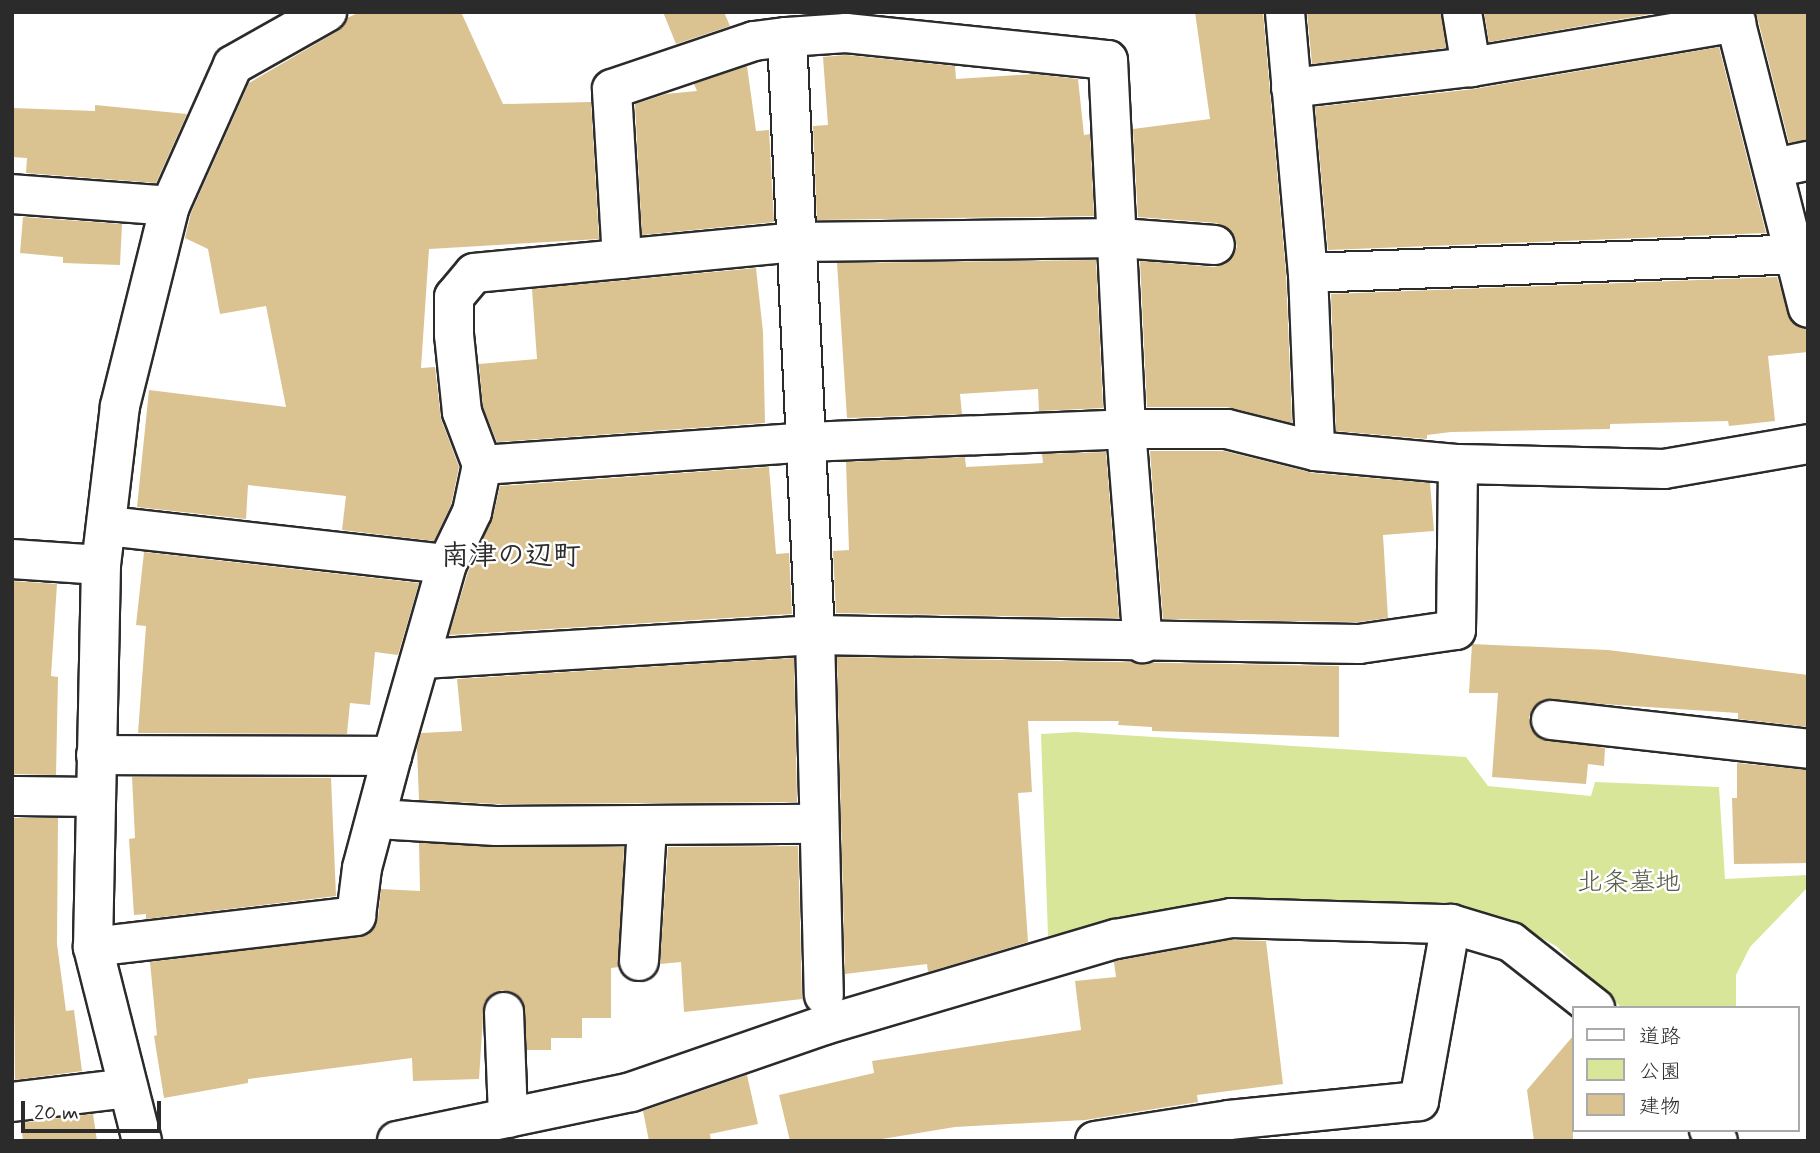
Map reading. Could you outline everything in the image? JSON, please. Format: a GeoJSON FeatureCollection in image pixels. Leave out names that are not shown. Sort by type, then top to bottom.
{"type":"FeatureCollection","features":[{"type":"Feature","properties":{"kind":"street"},"geometry":{"type":"LineString","coordinates":[[142,1141],[93,947],[101,565],[108,526],[120,406],[170,206],[233,65],[327,12]]}},
{"type":"Feature","properties":{"kind":"street"},"geometry":{"type":"LineString","coordinates":[[1285,12],[1308,273],[1315,451]]}},
{"type":"Feature","properties":{"kind":"street"},"geometry":{"type":"LineString","coordinates":[[1462,12],[1471,67]]}},
{"type":"Feature","properties":{"kind":"street"},"geometry":{"type":"LineString","coordinates":[[1291,88],[1471,67],[1734,17],[1791,164],[1795,254],[1808,308]]}},
{"type":"Feature","properties":{"kind":"street"},"geometry":{"type":"LineString","coordinates":[[622,259],[612,89],[754,41],[846,33],[1108,60],[1120,238],[1126,429],[1143,643]]}},
{"type":"Feature","properties":{"kind":"street"},"geometry":{"type":"LineString","coordinates":[[787,37],[815,635],[824,995]]}},
{"type":"Feature","properties":{"kind":"street"},"geometry":{"type":"LineString","coordinates":[[12,194],[170,206]]}},
{"type":"Feature","properties":{"kind":"street"},"geometry":{"type":"LineString","coordinates":[[93,947],[356,916],[362,868],[392,756],[423,659],[447,564],[472,512],[482,465],[463,412],[454,297],[474,273],[796,242],[1120,238],[1215,245]]}},
{"type":"Feature","properties":{"kind":"street"},"geometry":{"type":"LineString","coordinates":[[1308,273],[1795,254]]}},
{"type":"Feature","properties":{"kind":"street"},"geometry":{"type":"LineString","coordinates":[[482,465],[807,442],[1126,429],[1227,429],[1315,451],[1458,464],[1664,469],[1808,443]]}},
{"type":"Feature","properties":{"kind":"street"},"geometry":{"type":"LineString","coordinates":[[423,659],[815,635],[1143,643],[1360,644],[1456,630],[1458,464]]}},
{"type":"Feature","properties":{"kind":"street"},"geometry":{"type":"LineString","coordinates":[[108,526],[447,564]]}},
{"type":"Feature","properties":{"kind":"street"},"geometry":{"type":"LineString","coordinates":[[12,559],[101,565]]}},
{"type":"Feature","properties":{"kind":"street"},"geometry":{"type":"LineString","coordinates":[[1551,720],[1808,749]]}},
{"type":"Feature","properties":{"kind":"street"},"geometry":{"type":"LineString","coordinates":[[96,755],[392,756]]}},
{"type":"Feature","properties":{"kind":"street"},"geometry":{"type":"LineString","coordinates":[[12,796],[95,797]]}},
{"type":"Feature","properties":{"kind":"street"},"geometry":{"type":"LineString","coordinates":[[377,819],[496,827],[818,824]]}},
{"type":"Feature","properties":{"kind":"street"},"geometry":{"type":"LineString","coordinates":[[639,961],[647,825]]}},
{"type":"Feature","properties":{"kind":"street"},"geometry":{"type":"LineString","coordinates":[[397,1141],[631,1092],[825,1025],[1116,939],[1231,918],[1451,924],[1511,942],[1592,1006]]}},
{"type":"Feature","properties":{"kind":"street"},"geometry":{"type":"LineString","coordinates":[[1094,1141],[1230,1130],[1419,1101],[1451,924]]}},
{"type":"Feature","properties":{"kind":"street"},"geometry":{"type":"LineString","coordinates":[[504,1012],[508,1118]]}},
{"type":"Feature","properties":{"kind":"street"},"geometry":{"type":"LineString","coordinates":[[12,1102],[127,1087]]}},
{"type":"Feature","properties":{"kind":"green space","name":"北条墓地"},"geometry":{"type":"Polygon","coordinates":[[[1075,732],[1466,757],[1488,786],[1591,796],[1595,782],[1719,787],[1725,879],[1808,875],[1807,888],[1750,947],[1736,975],[1736,1006],[1620,1006],[1556,946],[1505,918],[1457,910],[1193,907],[1048,936],[1041,734],[1075,732]]]}},
{"type":"Feature","properties":{"kind":"building"},"geometry":{"type":"Polygon","coordinates":[[[360,12],[461,12],[503,104],[591,102],[599,239],[429,249],[421,368],[435,367],[441,419],[459,467],[451,505],[434,541],[342,530],[346,496],[248,485],[246,519],[137,507],[149,390],[286,407],[266,306],[220,314],[208,249],[185,238],[191,213],[249,83],[338,31],[347,18],[360,12]]]}},
{"type":"Feature","properties":{"kind":"building"},"geometry":{"type":"Polygon","coordinates":[[[663,12],[724,12],[730,26],[676,44],[663,12]]]}},
{"type":"Feature","properties":{"kind":"building"},"geometry":{"type":"Polygon","coordinates":[[[1195,12],[1263,12],[1286,274],[1292,423],[1227,407],[1147,407],[1140,261],[1214,267],[1225,264],[1237,247],[1234,235],[1217,223],[1138,217],[1133,129],[1210,119],[1195,12]]]}},
{"type":"Feature","properties":{"kind":"building"},"geometry":{"type":"Polygon","coordinates":[[[1307,12],[1441,12],[1446,48],[1312,64],[1307,12]]]}},
{"type":"Feature","properties":{"kind":"building"},"geometry":{"type":"Polygon","coordinates":[[[1484,12],[1663,12],[1489,42],[1484,12]]]}},
{"type":"Feature","properties":{"kind":"building"},"geometry":{"type":"Polygon","coordinates":[[[1756,12],[1808,12],[1808,140],[1789,143],[1756,12]]]}},
{"type":"Feature","properties":{"kind":"building"},"geometry":{"type":"Polygon","coordinates":[[[1719,47],[1766,233],[1328,250],[1315,107],[1474,89],[1719,47]]]}},
{"type":"Feature","properties":{"kind":"building"},"geometry":{"type":"Polygon","coordinates":[[[846,55],[955,66],[956,79],[1034,74],[1078,79],[1084,135],[1090,134],[1094,216],[817,220],[813,126],[828,125],[823,57],[846,55]]]}},
{"type":"Feature","properties":{"kind":"building"},"geometry":{"type":"Polygon","coordinates":[[[747,66],[756,131],[769,130],[774,222],[642,235],[635,104],[666,94],[697,91],[694,84],[747,66]]]}},
{"type":"Feature","properties":{"kind":"building"},"geometry":{"type":"Polygon","coordinates":[[[95,105],[187,114],[156,183],[26,173],[27,158],[12,157],[12,108],[95,111],[95,105]]]}},
{"type":"Feature","properties":{"kind":"building"},"geometry":{"type":"Polygon","coordinates":[[[23,217],[122,224],[120,265],[63,263],[63,257],[20,253],[23,217]]]}},
{"type":"Feature","properties":{"kind":"building"},"geometry":{"type":"Polygon","coordinates":[[[1096,260],[1103,408],[1039,411],[1038,389],[960,394],[962,414],[847,418],[837,263],[1096,260]]]}},
{"type":"Feature","properties":{"kind":"building"},"geometry":{"type":"Polygon","coordinates":[[[756,268],[763,332],[765,423],[497,442],[483,407],[479,364],[537,359],[532,289],[756,268]]]}},
{"type":"Feature","properties":{"kind":"building"},"geometry":{"type":"Polygon","coordinates":[[[1777,277],[1792,323],[1808,329],[1808,352],[1768,356],[1775,421],[1729,426],[1728,421],[1610,424],[1610,429],[1451,432],[1427,435],[1427,439],[1336,431],[1331,294],[1777,277]]]}},
{"type":"Feature","properties":{"kind":"building"},"geometry":{"type":"Polygon","coordinates":[[[1150,451],[1224,451],[1313,473],[1430,483],[1434,531],[1383,535],[1388,618],[1358,622],[1163,619],[1150,451]]]}},
{"type":"Feature","properties":{"kind":"building"},"geometry":{"type":"Polygon","coordinates":[[[1106,452],[1119,618],[836,613],[833,551],[849,550],[846,462],[965,457],[966,467],[1043,463],[1042,454],[1106,452]]]}},
{"type":"Feature","properties":{"kind":"building"},"geometry":{"type":"Polygon","coordinates":[[[769,467],[776,554],[789,553],[792,614],[449,635],[468,572],[493,517],[500,486],[769,467]]]}},
{"type":"Feature","properties":{"kind":"building"},"geometry":{"type":"Polygon","coordinates":[[[144,552],[419,583],[398,655],[375,652],[370,705],[350,703],[347,734],[138,733],[146,626],[136,625],[144,552]]]}},
{"type":"Feature","properties":{"kind":"building"},"geometry":{"type":"Polygon","coordinates":[[[12,581],[57,584],[51,676],[58,677],[56,775],[12,774],[12,581]]]}},
{"type":"Feature","properties":{"kind":"building"},"geometry":{"type":"Polygon","coordinates":[[[1472,644],[1608,650],[1808,675],[1808,727],[1738,719],[1738,713],[1543,700],[1529,717],[1538,737],[1605,748],[1604,766],[1588,764],[1586,784],[1492,777],[1498,693],[1469,693],[1472,644]]]}},
{"type":"Feature","properties":{"kind":"building"},"geometry":{"type":"Polygon","coordinates":[[[837,657],[1339,666],[1339,737],[1152,731],[1152,727],[1118,725],[1119,721],[1028,721],[1032,792],[1018,793],[1028,942],[928,972],[927,964],[845,974],[837,657]]]}},
{"type":"Feature","properties":{"kind":"building"},"geometry":{"type":"Polygon","coordinates":[[[794,658],[797,802],[497,804],[419,800],[417,748],[421,733],[462,731],[457,679],[794,658]]]}},
{"type":"Feature","properties":{"kind":"building"},"geometry":{"type":"Polygon","coordinates":[[[1737,763],[1808,770],[1808,863],[1734,864],[1732,798],[1737,798],[1737,763]]]}},
{"type":"Feature","properties":{"kind":"building"},"geometry":{"type":"Polygon","coordinates":[[[132,777],[331,778],[336,896],[146,919],[146,914],[134,915],[129,839],[135,838],[132,777]]]}},
{"type":"Feature","properties":{"kind":"building"},"geometry":{"type":"Polygon","coordinates":[[[12,818],[58,818],[57,944],[66,1011],[74,1010],[82,1071],[15,1080],[12,818]]]}},
{"type":"Feature","properties":{"kind":"building"},"geometry":{"type":"Polygon","coordinates":[[[419,843],[624,847],[619,967],[611,968],[611,1018],[582,1018],[582,1038],[551,1038],[551,1050],[527,1050],[523,1001],[502,990],[484,1002],[479,1079],[413,1081],[412,1058],[248,1079],[248,1083],[164,1098],[154,1036],[157,1035],[150,962],[367,935],[378,919],[381,889],[420,891],[419,843]]]}},
{"type":"Feature","properties":{"kind":"building"},"geometry":{"type":"Polygon","coordinates":[[[798,846],[802,999],[684,1012],[681,962],[660,964],[668,847],[798,846]]]}},
{"type":"Feature","properties":{"kind":"building"},"geometry":{"type":"Polygon","coordinates":[[[1230,940],[1266,941],[1283,1084],[1197,1095],[1198,1102],[1085,1120],[955,1127],[870,1141],[790,1141],[779,1095],[874,1073],[872,1061],[1081,1030],[1075,981],[1116,977],[1114,962],[1121,960],[1230,940]]]}},
{"type":"Feature","properties":{"kind":"building"},"geometry":{"type":"Polygon","coordinates":[[[1572,1037],[1573,1141],[1534,1141],[1527,1090],[1572,1037]]]}},
{"type":"Feature","properties":{"kind":"building"},"geometry":{"type":"Polygon","coordinates":[[[747,1075],[758,1124],[710,1134],[711,1141],[649,1141],[643,1111],[747,1075]]]}},
{"type":"Feature","properties":{"kind":"building"},"geometry":{"type":"Polygon","coordinates":[[[93,1114],[97,1141],[23,1141],[21,1123],[93,1114]]]}},
{"type":"Feature","properties":{"kind":"district","name":"南津の辺町"},"geometry":{"type":"Point","coordinates":[511,557]}}]}
